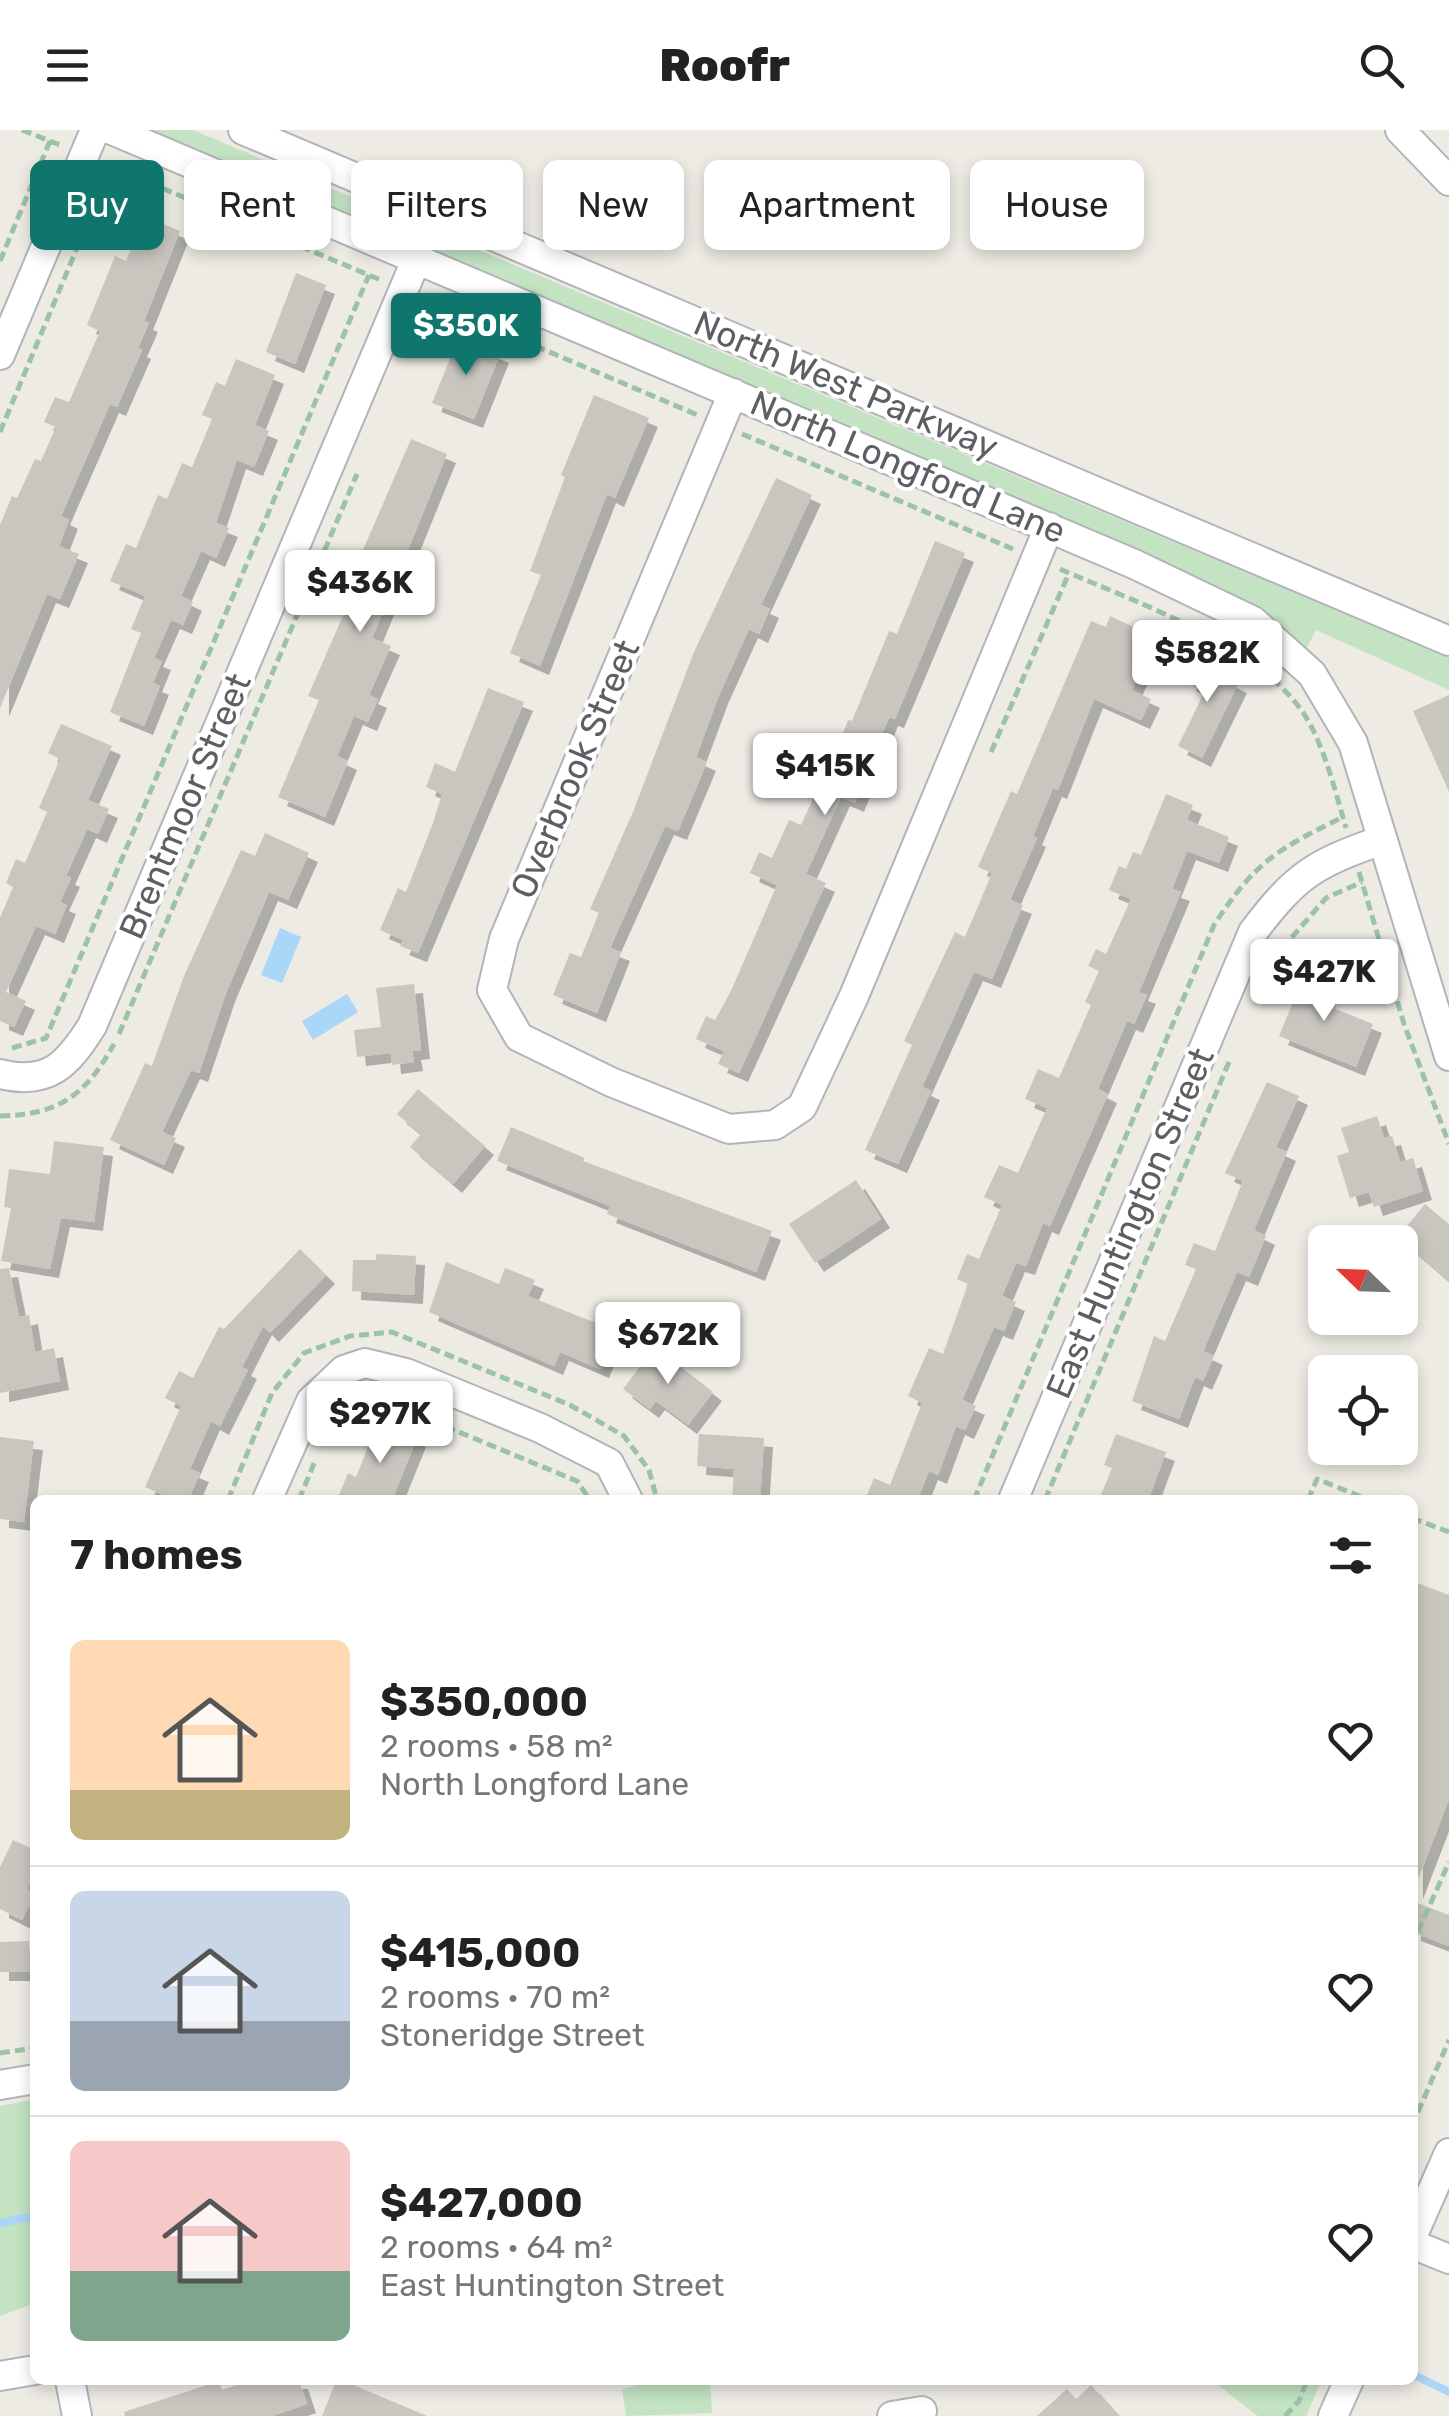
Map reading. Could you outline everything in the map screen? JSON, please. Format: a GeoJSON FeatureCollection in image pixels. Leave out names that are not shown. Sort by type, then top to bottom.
{"type":"FeatureCollection","features":[{"type":"Feature","properties":{"kind":"street","name":"North Longford Lane"},"geometry":{"type":"LineString","coordinates":[[112,130],[1049,527],[1253,621],[1312,674],[1353,743],[1449,1056]]}},
{"type":"Feature","properties":{"kind":"street","name":"North West Parkway"},"geometry":{"type":"LineString","coordinates":[[243,130],[1449,642]]}},
{"type":"Feature","properties":{"kind":"street"},"geometry":{"type":"LineString","coordinates":[[1400,130],[1449,181]]}},
{"type":"Feature","properties":{"kind":"street"},"geometry":{"type":"LineString","coordinates":[[0,356],[90,143]]}},
{"type":"Feature","properties":{"kind":"street","name":"Brentmoor Street"},"geometry":{"type":"LineString","coordinates":[[0,1074],[19,1078],[52,1072],[70,1061],[92,1026],[417,258]]}},
{"type":"Feature","properties":{"kind":"street","name":"Overbrook Street"},"geometry":{"type":"LineString","coordinates":[[733,393],[504,939],[492,990],[519,1037],[624,1087],[730,1129],[775,1125],[802,1106],[854,996],[1049,527]]}},
{"type":"Feature","properties":{"kind":"street","name":"East Huntington Street"},"geometry":{"type":"LineString","coordinates":[[1014,1495],[1253,932],[1291,882],[1328,859],[1382,840]]}},
{"type":"Feature","properties":{"kind":"street"},"geometry":{"type":"LineString","coordinates":[[269,1495],[311,1401],[344,1370],[365,1364],[406,1372],[484,1404],[609,1464],[625,1495]]}},
{"type":"Feature","properties":{"kind":"street"},"geometry":{"type":"LineString","coordinates":[[0,2085],[30,2080]]}},
{"type":"Feature","properties":{"kind":"street"},"geometry":{"type":"LineString","coordinates":[[1422,2191],[1449,2153]]}},
{"type":"Feature","properties":{"kind":"street"},"geometry":{"type":"LineString","coordinates":[[1418,2244],[1449,2259]]}},
{"type":"Feature","properties":{"kind":"street"},"geometry":{"type":"LineString","coordinates":[[0,2376],[30,2371]]}},
{"type":"Feature","properties":{"kind":"street"},"geometry":{"type":"LineString","coordinates":[[71,2385],[76,2416]]}},
{"type":"Feature","properties":{"kind":"street"},"geometry":{"type":"LineString","coordinates":[[1333,2416],[1347,2385]]}},
{"type":"Feature","properties":{"kind":"street"},"geometry":{"type":"LineString","coordinates":[[892,2416],[922,2411]]}},
{"type":"Feature","properties":{"kind":"path"},"geometry":{"type":"LineString","coordinates":[[22,130],[50,141],[90,143]]}},
{"type":"Feature","properties":{"kind":"path"},"geometry":{"type":"LineString","coordinates":[[0,261],[50,141]]}},
{"type":"Feature","properties":{"kind":"path"},"geometry":{"type":"LineString","coordinates":[[164,189],[1038,559],[1196,629],[1254,661],[1309,722],[1343,818],[1404,1024],[1449,1144]]}},
{"type":"Feature","properties":{"kind":"path"},"geometry":{"type":"LineString","coordinates":[[0,432],[76,250]]}},
{"type":"Feature","properties":{"kind":"path"},"geometry":{"type":"LineString","coordinates":[[0,1046],[26,1047],[46,1038],[369,275]]}},
{"type":"Feature","properties":{"kind":"path"},"geometry":{"type":"LineString","coordinates":[[991,752],[1069,573]]}},
{"type":"Feature","properties":{"kind":"path"},"geometry":{"type":"LineString","coordinates":[[976,1495],[1214,925],[1245,877],[1283,846],[1343,818]]}},
{"type":"Feature","properties":{"kind":"path"},"geometry":{"type":"LineString","coordinates":[[1264,977],[1293,931],[1326,898],[1362,882]]}},
{"type":"Feature","properties":{"kind":"path"},"geometry":{"type":"LineString","coordinates":[[1047,1495],[1234,1049]]}},
{"type":"Feature","properties":{"kind":"path"},"geometry":{"type":"LineString","coordinates":[[339,1412],[354,1401],[372,1396],[577,1481],[587,1495]]}},
{"type":"Feature","properties":{"kind":"path"},"geometry":{"type":"LineString","coordinates":[[302,1495],[319,1451]]}},
{"type":"Feature","properties":{"kind":"path"},"geometry":{"type":"LineString","coordinates":[[1310,1495],[1317,1479],[1357,1495]]}},
{"type":"Feature","properties":{"kind":"path"},"geometry":{"type":"LineString","coordinates":[[1418,1520],[1449,1532]]}},
{"type":"Feature","properties":{"kind":"path"},"geometry":{"type":"LineString","coordinates":[[1418,1932],[1449,1862]]}},
{"type":"Feature","properties":{"kind":"path"},"geometry":{"type":"LineString","coordinates":[[1418,2112],[1449,2040]]}},
{"type":"Feature","properties":{"kind":"path"},"geometry":{"type":"LineString","coordinates":[[0,2054],[30,2049]]}},
{"type":"Feature","properties":{"kind":"path"},"geometry":{"type":"LineString","coordinates":[[1285,2416],[1304,2385]]}},
{"type":"Feature","properties":{"kind":"green space"},"geometry":{"type":"Polygon","coordinates":[[[146,130],[193,130],[264,160],[216,160],[146,130]]]}},
{"type":"Feature","properties":{"kind":"green space"},"geometry":{"type":"Polygon","coordinates":[[[331,188],[351,196],[351,218],[331,209],[331,188]]]}},
{"type":"Feature","properties":{"kind":"green space"},"geometry":{"type":"Polygon","coordinates":[[[425,250],[478,250],[1449,658],[1449,690],[1316,630],[1306,649],[1252,605],[425,250]]]}},
{"type":"Feature","properties":{"kind":"green space"},"geometry":{"type":"Polygon","coordinates":[[[30,2100],[30,2305],[0,2316],[0,2106],[30,2100]]]}},
{"type":"Feature","properties":{"kind":"green space"},"geometry":{"type":"Polygon","coordinates":[[[638,2385],[710,2385],[712,2413],[626,2416],[622,2389],[638,2385]]]}},
{"type":"Feature","properties":{"kind":"green space"},"geometry":{"type":"Polygon","coordinates":[[[1218,2385],[1320,2385],[1306,2416],[1258,2416],[1218,2385]]]}},
{"type":"Feature","properties":{"kind":"water"},"geometry":{"type":"Polygon","coordinates":[[[280,928],[301,937],[282,983],[261,975],[280,928]]]}},
{"type":"Feature","properties":{"kind":"water"},"geometry":{"type":"Polygon","coordinates":[[[347,994],[358,1012],[313,1040],[302,1021],[347,994]]]}},
{"type":"Feature","properties":{"kind":"building"},"geometry":{"type":"Polygon","coordinates":[[[164,224],[180,231],[144,321],[149,323],[138,348],[142,350],[117,407],[110,404],[61,516],[69,520],[59,546],[79,554],[60,599],[47,594],[0,708],[0,525],[12,496],[17,498],[35,459],[41,461],[56,427],[44,422],[55,397],[69,402],[100,331],[87,325],[115,256],[126,261],[130,250],[164,250],[164,224]]]}},
{"type":"Feature","properties":{"kind":"building"},"geometry":{"type":"Polygon","coordinates":[[[296,273],[326,285],[295,364],[266,352],[296,273]]]}},
{"type":"Feature","properties":{"kind":"building"},"geometry":{"type":"Polygon","coordinates":[[[459,337],[500,354],[474,419],[432,403],[459,337]]]}},
{"type":"Feature","properties":{"kind":"building"},"geometry":{"type":"Polygon","coordinates":[[[236,359],[275,375],[255,425],[269,431],[254,467],[237,460],[216,523],[229,528],[216,558],[201,551],[181,596],[193,602],[183,625],[171,620],[154,658],[162,661],[153,683],[160,686],[144,726],[110,712],[141,633],[131,629],[145,596],[110,581],[126,544],[136,548],[158,495],[167,499],[182,463],[192,467],[212,419],[202,415],[216,382],[225,386],[236,359]]]}},
{"type":"Feature","properties":{"kind":"building"},"geometry":{"type":"Polygon","coordinates":[[[594,395],[649,418],[615,498],[607,494],[540,666],[510,653],[541,575],[530,571],[565,477],[561,475],[594,395]]]}},
{"type":"Feature","properties":{"kind":"building"},"geometry":{"type":"Polygon","coordinates":[[[411,439],[447,454],[372,638],[391,646],[369,695],[378,699],[368,722],[354,716],[337,756],[348,761],[325,817],[278,797],[319,700],[308,696],[348,604],[341,601],[411,439]]]}},
{"type":"Feature","properties":{"kind":"building"},"geometry":{"type":"Polygon","coordinates":[[[776,478],[812,495],[761,605],[770,609],[759,634],[749,629],[719,695],[696,757],[707,762],[678,831],[665,826],[610,948],[621,952],[597,1013],[553,995],[570,953],[581,957],[599,913],[590,909],[633,812],[694,652],[776,478]]]}},
{"type":"Feature","properties":{"kind":"building"},"geometry":{"type":"Polygon","coordinates":[[[935,541],[965,553],[895,719],[889,717],[855,803],[841,797],[806,874],[826,883],[739,1073],[718,1064],[724,1051],[696,1039],[706,1016],[715,1020],[731,991],[777,885],[750,873],[759,852],[772,858],[789,820],[801,825],[818,788],[810,785],[829,734],[841,739],[848,720],[852,721],[889,631],[897,634],[935,541]]]}},
{"type":"Feature","properties":{"kind":"building"},"geometry":{"type":"Polygon","coordinates":[[[1110,616],[1155,637],[1132,690],[1151,699],[1141,720],[1094,699],[1058,790],[1053,788],[1033,836],[1037,838],[1010,900],[1023,905],[992,979],[974,972],[922,1087],[931,1091],[898,1164],[865,1150],[912,1045],[904,1041],[955,932],[965,937],[992,873],[978,867],[1011,791],[1017,794],[1091,621],[1106,627],[1110,616]]]}},
{"type":"Feature","properties":{"kind":"building"},"geometry":{"type":"Polygon","coordinates":[[[1201,653],[1218,661],[1213,672],[1238,684],[1202,758],[1178,746],[1205,691],[1187,682],[1201,653]]]}},
{"type":"Feature","properties":{"kind":"building"},"geometry":{"type":"Polygon","coordinates":[[[488,688],[524,702],[418,953],[400,946],[403,940],[380,930],[398,888],[406,892],[433,823],[442,794],[426,787],[435,763],[455,772],[488,688]]]}},
{"type":"Feature","properties":{"kind":"building"},"geometry":{"type":"Polygon","coordinates":[[[1449,695],[1449,792],[1413,711],[1449,695]]]}},
{"type":"Feature","properties":{"kind":"building"},"geometry":{"type":"Polygon","coordinates":[[[61,724],[112,746],[88,800],[109,809],[98,834],[87,829],[66,876],[71,878],[60,902],[67,905],[55,934],[36,926],[6,992],[26,1001],[14,1027],[0,1021],[0,918],[13,887],[6,883],[16,859],[25,863],[47,812],[39,808],[60,759],[48,753],[61,724]]]}},
{"type":"Feature","properties":{"kind":"building"},"geometry":{"type":"Polygon","coordinates":[[[1166,794],[1193,805],[1187,820],[1229,837],[1219,863],[1187,851],[1172,889],[1181,892],[1139,992],[1147,995],[1134,1024],[1127,1021],[1098,1089],[1108,1094],[1050,1226],[1043,1223],[1026,1266],[1016,1263],[1002,1296],[1016,1302],[1004,1331],[994,1327],[962,1400],[976,1406],[965,1430],[956,1426],[938,1475],[929,1471],[919,1495],[867,1495],[874,1478],[890,1485],[922,1403],[908,1396],[929,1348],[943,1354],[968,1284],[957,1279],[967,1254],[979,1259],[1002,1205],[984,1197],[999,1165],[1018,1173],[1047,1108],[1025,1099],[1038,1069],[1059,1078],[1091,1005],[1085,1002],[1099,971],[1088,966],[1096,949],[1106,954],[1131,899],[1109,890],[1119,866],[1126,869],[1133,852],[1141,855],[1166,794]]]}},
{"type":"Feature","properties":{"kind":"building"},"geometry":{"type":"Polygon","coordinates":[[[265,833],[309,853],[288,900],[269,892],[226,993],[199,1073],[191,1070],[162,1132],[176,1138],[164,1165],[110,1140],[145,1063],[152,1066],[184,976],[241,850],[255,856],[265,833]]]}},
{"type":"Feature","properties":{"kind":"building"},"geometry":{"type":"Polygon","coordinates":[[[1305,973],[1332,984],[1323,1004],[1373,1024],[1356,1067],[1279,1036],[1305,973]]]}},
{"type":"Feature","properties":{"kind":"building"},"geometry":{"type":"Polygon","coordinates":[[[414,984],[421,1050],[412,1051],[414,1062],[392,1065],[391,1053],[357,1057],[354,1030],[381,1027],[376,988],[414,984]]]}},
{"type":"Feature","properties":{"kind":"building"},"geometry":{"type":"Polygon","coordinates":[[[1267,1082],[1299,1096],[1276,1147],[1287,1152],[1254,1230],[1266,1236],[1249,1277],[1237,1272],[1203,1351],[1214,1356],[1203,1381],[1195,1377],[1179,1419],[1132,1401],[1154,1336],[1165,1341],[1196,1269],[1185,1265],[1194,1243],[1215,1251],[1243,1181],[1225,1173],[1267,1082]]]}},
{"type":"Feature","properties":{"kind":"building"},"geometry":{"type":"Polygon","coordinates":[[[418,1089],[485,1146],[453,1184],[410,1147],[421,1134],[397,1114],[418,1089]]]}},
{"type":"Feature","properties":{"kind":"building"},"geometry":{"type":"Polygon","coordinates":[[[1377,1116],[1384,1138],[1392,1136],[1400,1162],[1413,1158],[1423,1191],[1374,1207],[1369,1192],[1350,1198],[1337,1156],[1349,1152],[1341,1128],[1377,1116]]]}},
{"type":"Feature","properties":{"kind":"building"},"geometry":{"type":"Polygon","coordinates":[[[511,1127],[585,1158],[583,1161],[772,1231],[756,1272],[607,1214],[610,1206],[497,1161],[511,1127]]]}},
{"type":"Feature","properties":{"kind":"building"},"geometry":{"type":"Polygon","coordinates":[[[54,1141],[104,1147],[94,1222],[61,1218],[50,1269],[1,1261],[11,1208],[4,1207],[9,1169],[50,1174],[54,1141]]]}},
{"type":"Feature","properties":{"kind":"building"},"geometry":{"type":"Polygon","coordinates":[[[856,1180],[881,1219],[815,1263],[789,1224],[856,1180]]]}},
{"type":"Feature","properties":{"kind":"building"},"geometry":{"type":"Polygon","coordinates":[[[1425,1204],[1449,1224],[1449,1281],[1418,1254],[1418,1225],[1408,1225],[1425,1204]]]}},
{"type":"Feature","properties":{"kind":"building"},"geometry":{"type":"Polygon","coordinates":[[[300,1249],[326,1275],[270,1333],[263,1326],[242,1367],[248,1370],[220,1426],[211,1421],[190,1469],[200,1473],[190,1495],[163,1495],[145,1487],[181,1406],[165,1398],[179,1371],[193,1378],[219,1327],[224,1329],[300,1249]]]}},
{"type":"Feature","properties":{"kind":"building"},"geometry":{"type":"Polygon","coordinates":[[[376,1254],[416,1256],[414,1295],[352,1291],[353,1260],[376,1260],[376,1254]]]}},
{"type":"Feature","properties":{"kind":"building"},"geometry":{"type":"Polygon","coordinates":[[[446,1262],[499,1284],[505,1268],[535,1280],[528,1296],[616,1331],[600,1369],[560,1352],[554,1366],[429,1312],[446,1262]]]}},
{"type":"Feature","properties":{"kind":"building"},"geometry":{"type":"Polygon","coordinates":[[[9,1268],[19,1317],[29,1315],[35,1352],[54,1348],[60,1381],[0,1393],[0,1269],[9,1268]]]}},
{"type":"Feature","properties":{"kind":"building"},"geometry":{"type":"Polygon","coordinates":[[[655,1347],[713,1392],[688,1425],[656,1401],[650,1409],[623,1389],[655,1347]]]}},
{"type":"Feature","properties":{"kind":"building"},"geometry":{"type":"Polygon","coordinates":[[[378,1422],[417,1438],[394,1495],[339,1495],[348,1473],[356,1477],[378,1422]]]}},
{"type":"Feature","properties":{"kind":"building"},"geometry":{"type":"Polygon","coordinates":[[[699,1434],[764,1438],[760,1495],[732,1495],[734,1469],[697,1466],[699,1434]]]}},
{"type":"Feature","properties":{"kind":"building"},"geometry":{"type":"Polygon","coordinates":[[[1116,1434],[1166,1452],[1150,1495],[1101,1495],[1112,1468],[1104,1465],[1116,1434]]]}},
{"type":"Feature","properties":{"kind":"building"},"geometry":{"type":"Polygon","coordinates":[[[0,1437],[34,1441],[24,1522],[0,1519],[0,1437]]]}},
{"type":"Feature","properties":{"kind":"building"},"geometry":{"type":"Polygon","coordinates":[[[1418,1583],[1449,1595],[1449,1799],[1418,1880],[1418,1583]]]}},
{"type":"Feature","properties":{"kind":"building"},"geometry":{"type":"Polygon","coordinates":[[[13,1840],[30,1848],[30,1903],[22,1920],[0,1909],[0,1867],[13,1840]]]}},
{"type":"Feature","properties":{"kind":"building"},"geometry":{"type":"Polygon","coordinates":[[[1418,1903],[1449,1915],[1449,1946],[1418,1934],[1418,1903]]]}},
{"type":"Feature","properties":{"kind":"building"},"geometry":{"type":"Polygon","coordinates":[[[29,1941],[30,1972],[0,1972],[0,1942],[29,1941]]]}},
{"type":"Feature","properties":{"kind":"building"},"geometry":{"type":"Polygon","coordinates":[[[207,2385],[220,2385],[222,2390],[237,2385],[301,2385],[307,2404],[272,2416],[125,2416],[124,2412],[207,2385]]]}},
{"type":"Feature","properties":{"kind":"building"},"geometry":{"type":"Polygon","coordinates":[[[334,2385],[353,2385],[427,2416],[322,2416],[334,2385]]]}},
{"type":"Feature","properties":{"kind":"building"},"geometry":{"type":"Polygon","coordinates":[[[1091,2385],[1119,2416],[1037,2416],[1067,2389],[1076,2399],[1091,2385]]]}},
{"type":"Feature","properties":{"kind":"waterway"},"geometry":{"type":"LineString","coordinates":[[0,2223],[30,2217]]}},
{"type":"Feature","properties":{"kind":"waterway"},"geometry":{"type":"LineString","coordinates":[[1418,2377],[1449,2392]]}}]}
